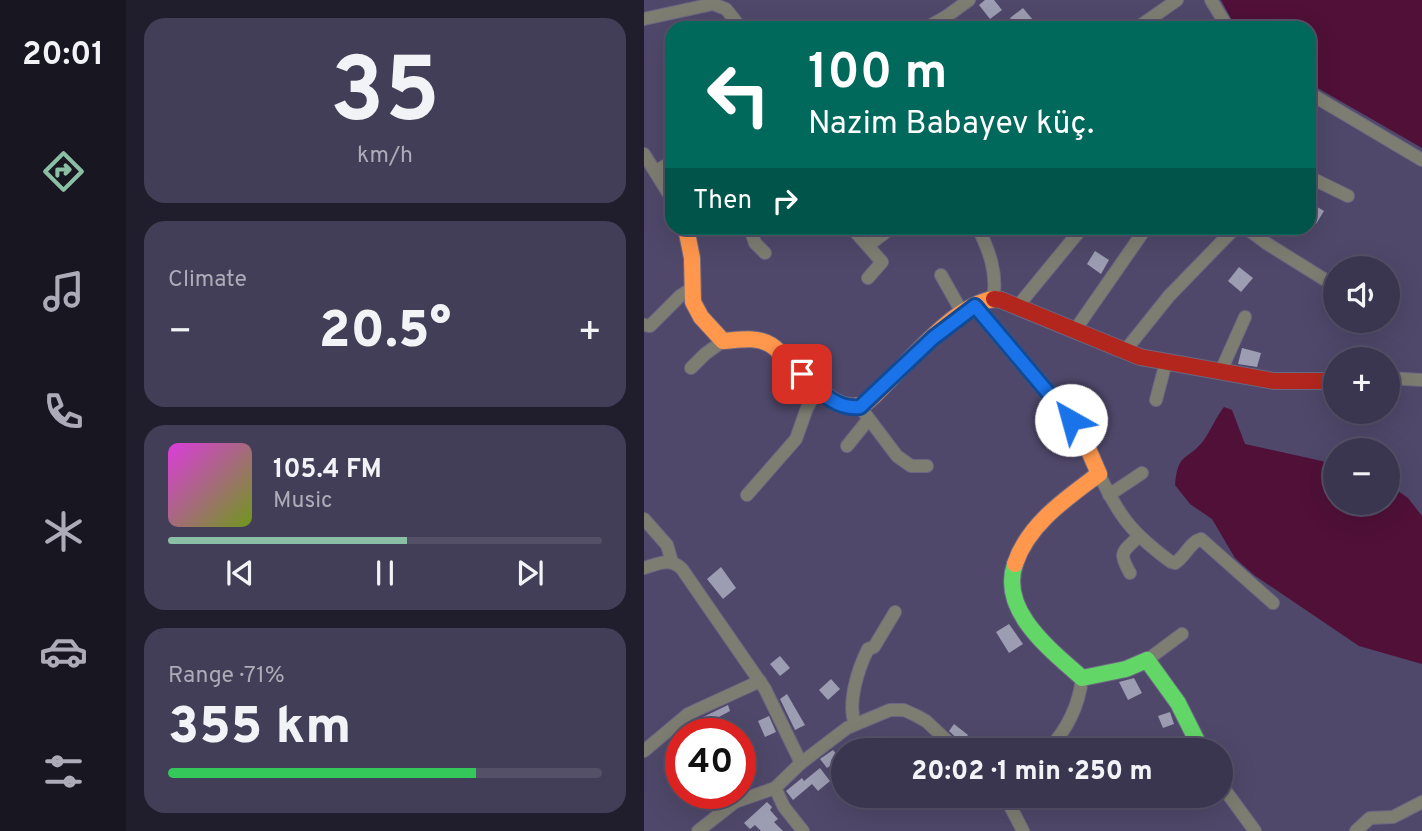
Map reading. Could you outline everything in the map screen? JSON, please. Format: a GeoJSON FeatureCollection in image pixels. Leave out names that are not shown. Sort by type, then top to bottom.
{"type":"FeatureCollection","features":[{"type":"Feature","properties":{"kind":"street"},"geometry":{"type":"LineString","coordinates":[[934,21],[954,4],[969,0]]}},
{"type":"Feature","properties":{"kind":"street"},"geometry":{"type":"LineString","coordinates":[[1147,21],[1177,0]]}},
{"type":"Feature","properties":{"kind":"street"},"geometry":{"type":"LineString","coordinates":[[1211,0],[1224,21]]}},
{"type":"Feature","properties":{"kind":"street"},"geometry":{"type":"LineString","coordinates":[[644,19],[704,4],[729,4],[738,21]]}},
{"type":"Feature","properties":{"kind":"street"},"geometry":{"type":"LineString","coordinates":[[1316,97],[1422,160]]}},
{"type":"Feature","properties":{"kind":"street"},"geometry":{"type":"LineString","coordinates":[[644,155],[665,187]]}},
{"type":"Feature","properties":{"kind":"street"},"geometry":{"type":"LineString","coordinates":[[656,171],[665,166]]}},
{"type":"Feature","properties":{"kind":"street"},"geometry":{"type":"LineString","coordinates":[[1316,180],[1348,196]]}},
{"type":"Feature","properties":{"kind":"street"},"geometry":{"type":"LineString","coordinates":[[687,235],[692,258],[693,302],[701,317],[723,341],[756,339],[770,344],[839,405],[864,413],[897,457],[911,466],[927,467]]}},
{"type":"Feature","properties":{"kind":"street"},"geometry":{"type":"LineString","coordinates":[[753,235],[760,250],[765,253]]}},
{"type":"Feature","properties":{"kind":"street"},"geometry":{"type":"LineString","coordinates":[[859,235],[882,262],[868,278]]}},
{"type":"Feature","properties":{"kind":"street"},"geometry":{"type":"LineString","coordinates":[[869,245],[882,235]]}},
{"type":"Feature","properties":{"kind":"street"},"geometry":{"type":"LineString","coordinates":[[981,235],[994,271],[993,299]]}},
{"type":"Feature","properties":{"kind":"street"},"geometry":{"type":"LineString","coordinates":[[1017,307],[1076,235]]}},
{"type":"Feature","properties":{"kind":"street"},"geometry":{"type":"LineString","coordinates":[[1075,330],[1141,235]]}},
{"type":"Feature","properties":{"kind":"street"},"geometry":{"type":"LineString","coordinates":[[1124,352],[1168,296],[1228,235]]}},
{"type":"Feature","properties":{"kind":"street"},"geometry":{"type":"LineString","coordinates":[[1255,235],[1323,279]]}},
{"type":"Feature","properties":{"kind":"street"},"geometry":{"type":"LineString","coordinates":[[941,275],[969,310],[1071,420],[1083,436],[1109,495],[1138,537],[1175,563],[1201,540],[1273,603]]}},
{"type":"Feature","properties":{"kind":"street"},"geometry":{"type":"LineString","coordinates":[[644,325],[650,326],[680,296],[691,289]]}},
{"type":"Feature","properties":{"kind":"street"},"geometry":{"type":"LineString","coordinates":[[847,446],[864,413],[933,338],[969,310],[993,299],[1124,352],[1220,373],[1274,381],[1323,381]]}},
{"type":"Feature","properties":{"kind":"street"},"geometry":{"type":"LineString","coordinates":[[1220,373],[1245,317]]}},
{"type":"Feature","properties":{"kind":"street"},"geometry":{"type":"LineString","coordinates":[[691,368],[723,341]]}},
{"type":"Feature","properties":{"kind":"street"},"geometry":{"type":"LineString","coordinates":[[1156,400],[1166,362]]}},
{"type":"Feature","properties":{"kind":"street"},"geometry":{"type":"LineString","coordinates":[[1400,379],[1422,380]]}},
{"type":"Feature","properties":{"kind":"street"},"geometry":{"type":"LineString","coordinates":[[747,495],[796,439],[807,408],[818,389]]}},
{"type":"Feature","properties":{"kind":"street"},"geometry":{"type":"LineString","coordinates":[[1109,495],[1142,473]]}},
{"type":"Feature","properties":{"kind":"street"},"geometry":{"type":"LineString","coordinates":[[1082,678],[1029,625],[1015,601],[1010,583],[1016,558],[1029,534],[1099,474]]}},
{"type":"Feature","properties":{"kind":"street"},"geometry":{"type":"LineString","coordinates":[[644,519],[667,545],[672,562],[686,575],[760,681],[801,763]]}},
{"type":"Feature","properties":{"kind":"street"},"geometry":{"type":"LineString","coordinates":[[1130,573],[1122,554],[1138,537]]}},
{"type":"Feature","properties":{"kind":"street"},"geometry":{"type":"LineString","coordinates":[[644,568],[672,562]]}},
{"type":"Feature","properties":{"kind":"street"},"geometry":{"type":"LineString","coordinates":[[855,724],[852,708],[857,671],[868,649],[874,647],[895,611]]}},
{"type":"Feature","properties":{"kind":"street"},"geometry":{"type":"LineString","coordinates":[[1082,678],[1126,669],[1147,660],[1182,634]]}},
{"type":"Feature","properties":{"kind":"street"},"geometry":{"type":"LineString","coordinates":[[1147,660],[1179,702],[1196,738]]}},
{"type":"Feature","properties":{"kind":"street"},"geometry":{"type":"LineString","coordinates":[[1057,738],[1077,705],[1082,678]]}},
{"type":"Feature","properties":{"kind":"street"},"geometry":{"type":"LineString","coordinates":[[644,751],[688,714],[760,681]]}},
{"type":"Feature","properties":{"kind":"street"},"geometry":{"type":"LineString","coordinates":[[698,831],[735,802],[775,788],[801,763],[855,724],[890,710],[904,710],[926,721],[944,738]]}},
{"type":"Feature","properties":{"kind":"street"},"geometry":{"type":"LineString","coordinates":[[775,788],[784,807],[803,831]]}},
{"type":"Feature","properties":{"kind":"street"},"geometry":{"type":"LineString","coordinates":[[1233,801],[1255,831]]}},
{"type":"Feature","properties":{"kind":"street"},"geometry":{"type":"LineString","coordinates":[[1356,831],[1370,818],[1393,817],[1422,802]]}},
{"type":"Feature","properties":{"kind":"street"},"geometry":{"type":"LineString","coordinates":[[1011,808],[1024,831]]}},
{"type":"Feature","properties":{"kind":"shaded area"},"geometry":{"type":"Polygon","coordinates":[[[1221,0],[1422,0],[1422,148],[1316,87],[1316,21],[1232,21],[1221,0]]]}},
{"type":"Feature","properties":{"kind":"shaded area"},"geometry":{"type":"Polygon","coordinates":[[[1224,407],[1232,410],[1245,444],[1323,461],[1323,515],[1400,515],[1400,492],[1408,498],[1422,516],[1422,664],[1359,646],[1254,575],[1235,558],[1212,519],[1190,504],[1175,485],[1178,467],[1204,440],[1224,407]]]}},
{"type":"Feature","properties":{"kind":"building"},"geometry":{"type":"Polygon","coordinates":[[[985,0],[994,0],[1002,10],[990,19],[979,5],[985,0]]]}},
{"type":"Feature","properties":{"kind":"building"},"geometry":{"type":"Polygon","coordinates":[[[1023,8],[1033,20],[1012,21],[1010,18],[1023,8]]]}},
{"type":"Feature","properties":{"kind":"building"},"geometry":{"type":"Polygon","coordinates":[[[1316,206],[1324,211],[1316,224],[1316,206]]]}},
{"type":"Feature","properties":{"kind":"building"},"geometry":{"type":"Polygon","coordinates":[[[1095,251],[1109,260],[1101,274],[1087,264],[1095,251]]]}},
{"type":"Feature","properties":{"kind":"building"},"geometry":{"type":"Polygon","coordinates":[[[1239,267],[1253,278],[1241,292],[1228,281],[1239,267]]]}},
{"type":"Feature","properties":{"kind":"building"},"geometry":{"type":"Polygon","coordinates":[[[1242,348],[1261,353],[1257,367],[1238,364],[1242,348]]]}},
{"type":"Feature","properties":{"kind":"building"},"geometry":{"type":"Polygon","coordinates":[[[721,567],[736,588],[723,599],[707,579],[721,567]]]}},
{"type":"Feature","properties":{"kind":"building"},"geometry":{"type":"Polygon","coordinates":[[[1009,624],[1023,644],[1009,653],[996,632],[1009,624]]]}},
{"type":"Feature","properties":{"kind":"building"},"geometry":{"type":"Polygon","coordinates":[[[780,656],[790,668],[780,676],[770,664],[780,656]]]}},
{"type":"Feature","properties":{"kind":"building"},"geometry":{"type":"Polygon","coordinates":[[[1134,678],[1142,693],[1128,700],[1119,682],[1134,678]]]}},
{"type":"Feature","properties":{"kind":"building"},"geometry":{"type":"Polygon","coordinates":[[[831,679],[840,689],[828,700],[819,690],[831,679]]]}},
{"type":"Feature","properties":{"kind":"building"},"geometry":{"type":"Polygon","coordinates":[[[787,694],[805,725],[795,730],[780,699],[787,694]]]}},
{"type":"Feature","properties":{"kind":"building"},"geometry":{"type":"Polygon","coordinates":[[[728,705],[730,711],[717,718],[703,717],[728,705]]]}},
{"type":"Feature","properties":{"kind":"building"},"geometry":{"type":"Polygon","coordinates":[[[1170,712],[1174,724],[1163,728],[1158,716],[1170,712]]]}},
{"type":"Feature","properties":{"kind":"building"},"geometry":{"type":"Polygon","coordinates":[[[769,716],[776,732],[765,737],[758,721],[769,716]]]}},
{"type":"Feature","properties":{"kind":"building"},"geometry":{"type":"Polygon","coordinates":[[[954,724],[968,735],[966,738],[957,738],[949,731],[954,724]]]}},
{"type":"Feature","properties":{"kind":"building"},"geometry":{"type":"Polygon","coordinates":[[[831,751],[831,765],[827,768],[820,759],[831,751]]]}},
{"type":"Feature","properties":{"kind":"building"},"geometry":{"type":"Polygon","coordinates":[[[820,768],[830,781],[818,791],[812,784],[793,800],[786,791],[820,768]]]}},
{"type":"Feature","properties":{"kind":"building"},"geometry":{"type":"Polygon","coordinates":[[[767,802],[778,819],[774,822],[783,831],[761,831],[755,825],[750,829],[744,823],[767,802]]]}},
{"type":"Feature","properties":{"kind":"traffic: fast"},"geometry":{"type":"LineString","coordinates":[[1015,564],[1012,581],[1014,598],[1031,628],[1056,655],[1082,678],[1126,669],[1147,660],[1178,703],[1196,738]]}},
{"type":"Feature","properties":{"kind":"traffic: slow"},"geometry":{"type":"LineString","coordinates":[[687,235],[692,258],[693,302],[701,317],[723,341],[742,339],[771,345],[816,387],[842,404],[855,406],[867,402],[943,327],[977,304],[994,299]]}},
{"type":"Feature","properties":{"kind":"traffic: slow"},"geometry":{"type":"LineString","coordinates":[[975,306],[1071,420],[1083,437],[1099,474],[1062,502],[1039,524],[1029,536],[1015,564]]}},
{"type":"Feature","properties":{"kind":"traffic: jam"},"geometry":{"type":"LineString","coordinates":[[994,299],[1140,357],[1274,381],[1323,381]]}},
{"type":"Feature","properties":{"kind":"route"},"geometry":{"type":"LineString","coordinates":[[802,374],[839,405],[860,407],[933,338],[975,306],[1071,420]]}}]}
